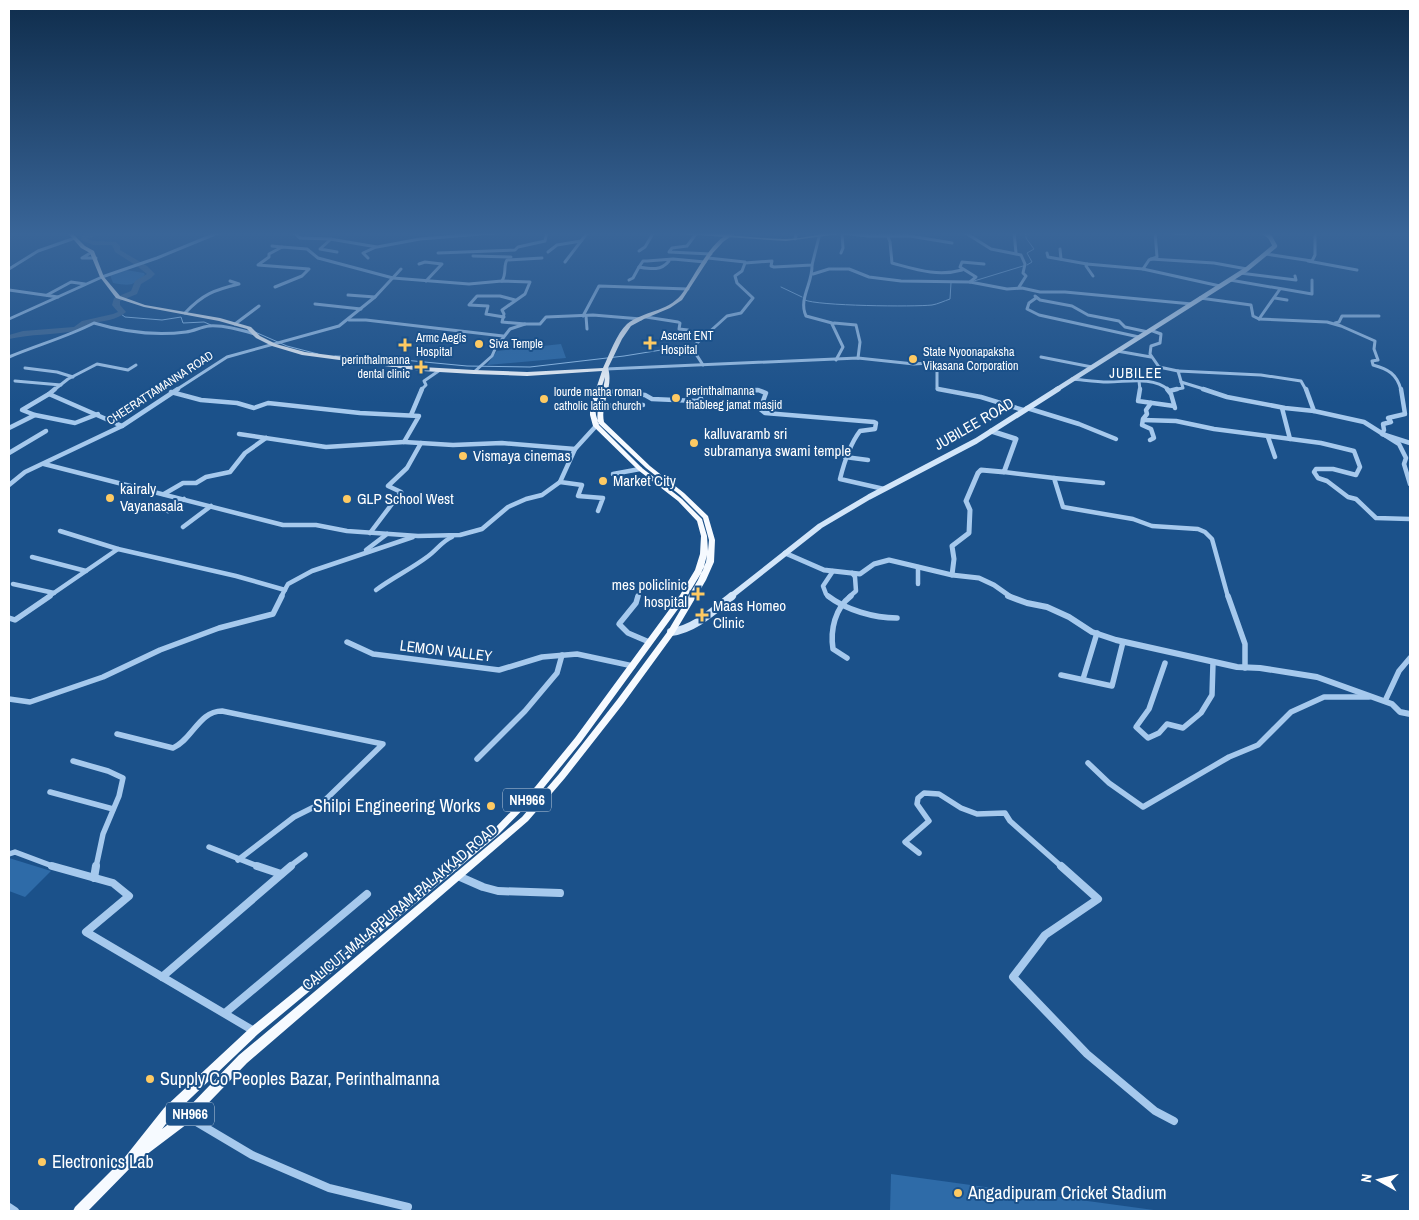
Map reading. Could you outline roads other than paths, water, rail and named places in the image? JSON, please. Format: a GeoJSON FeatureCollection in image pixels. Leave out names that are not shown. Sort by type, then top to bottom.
{"type":"FeatureCollection","features":[{"type":"Feature","properties":{"kind":"highway"},"geometry":{"type":"LineString","coordinates":[[112,289],[118,297],[147,307],[235,324],[278,344],[326,358],[474,372],[527,374],[606,370]]}},
{"type":"Feature","properties":{"kind":"highway"},"geometry":{"type":"LineString","coordinates":[[597,410],[602,374],[612,358],[622,333],[628,326],[672,305],[687,289]]}},
{"type":"Feature","properties":{"kind":"highway"},"geometry":{"type":"LineString","coordinates":[[597,410],[605,391],[608,374],[606,370]]}},
{"type":"Feature","properties":{"kind":"highway","name":"NH966"},"geometry":{"type":"LineString","coordinates":[[79,1211],[129,1160],[168,1112],[254,1031],[496,832],[538,789],[633,666],[683,596],[699,570],[704,554],[704,536],[700,520],[680,500],[640,469],[596,426],[597,410]]}},
{"type":"Feature","properties":{"kind":"highway","name":"CALICUT-MALAPPURAM-PALAKKAD ROAD"},"geometry":{"type":"LineString","coordinates":[[187,1117],[243,1059],[525,819],[562,776],[671,632],[702,580],[710,562],[712,540],[706,517],[682,494],[648,468],[601,423],[597,410]]}},
{"type":"Feature","properties":{"kind":"highway"},"geometry":{"type":"LineString","coordinates":[[659,628],[661,634],[671,632]]}},
{"type":"Feature","properties":{"kind":"highway","name":"NH966"},"geometry":{"type":"LineString","coordinates":[[129,1160],[187,1117]]}},
{"type":"Feature","properties":{"kind":"main road","name":"JUBILEE ROAD"},"geometry":{"type":"LineString","coordinates":[[671,632],[679,631],[700,621],[820,526],[991,431],[1215,289]]}},
{"type":"Feature","properties":{"kind":"street"},"geometry":{"type":"LineString","coordinates":[[46,295],[58,289]]}},
{"type":"Feature","properties":{"kind":"street"},"geometry":{"type":"LineString","coordinates":[[9,319],[76,289]]}},
{"type":"Feature","properties":{"kind":"street"},"geometry":{"type":"LineString","coordinates":[[185,313],[196,301],[217,289]]}},
{"type":"Feature","properties":{"kind":"street"},"geometry":{"type":"LineString","coordinates":[[346,320],[383,289]]}},
{"type":"Feature","properties":{"kind":"street"},"geometry":{"type":"LineString","coordinates":[[527,289],[520,301],[508,304],[502,310],[504,317],[502,322],[540,324],[546,318],[585,316],[644,318],[680,322],[679,329],[688,330]]}},
{"type":"Feature","properties":{"kind":"street"},"geometry":{"type":"LineString","coordinates":[[587,329],[585,316],[591,298],[597,289]]}},
{"type":"Feature","properties":{"kind":"street"},"geometry":{"type":"LineString","coordinates":[[703,365],[694,351],[696,344],[727,316],[741,313],[753,298],[743,289]]}},
{"type":"Feature","properties":{"kind":"street"},"geometry":{"type":"LineString","coordinates":[[809,289],[802,300],[803,311],[806,316],[832,323],[856,325],[859,331],[860,351],[858,358]]}},
{"type":"Feature","properties":{"kind":"street"},"geometry":{"type":"LineString","coordinates":[[1026,289],[1037,292],[1192,304]]}},
{"type":"Feature","properties":{"kind":"street"},"geometry":{"type":"LineString","coordinates":[[1259,319],[1280,289],[1312,294],[1312,289]]}},
{"type":"Feature","properties":{"kind":"street"},"geometry":{"type":"LineString","coordinates":[[9,290],[58,298]]}},
{"type":"Feature","properties":{"kind":"street"},"geometry":{"type":"LineString","coordinates":[[1037,292],[1036,298],[1027,309],[1039,315],[1139,337]]}},
{"type":"Feature","properties":{"kind":"street"},"geometry":{"type":"LineString","coordinates":[[348,294],[375,297]]}},
{"type":"Feature","properties":{"kind":"street"},"geometry":{"type":"LineString","coordinates":[[504,317],[486,314],[488,306],[469,305],[477,296],[500,296],[515,300]]}},
{"type":"Feature","properties":{"kind":"street"},"geometry":{"type":"LineString","coordinates":[[1036,298],[1072,306],[1088,315],[1119,321],[1125,327],[1161,334],[1160,343],[1152,346],[1150,352],[1158,367],[1178,371],[1261,375],[1301,381],[1310,397],[1314,411]]}},
{"type":"Feature","properties":{"kind":"street"},"geometry":{"type":"LineString","coordinates":[[1200,298],[1251,305],[1254,318],[1259,319],[1335,323],[1375,341],[1374,349],[1378,360],[1372,362],[1373,365],[1387,368],[1402,383],[1405,414],[1388,418],[1391,422],[1383,424],[1384,430],[1382,434]]}},
{"type":"Feature","properties":{"kind":"street"},"geometry":{"type":"LineString","coordinates":[[1275,298],[1287,300]]}},
{"type":"Feature","properties":{"kind":"street"},"geometry":{"type":"LineString","coordinates":[[315,304],[361,309]]}},
{"type":"Feature","properties":{"kind":"street"},"geometry":{"type":"LineString","coordinates":[[235,324],[259,306]]}},
{"type":"Feature","properties":{"kind":"street"},"geometry":{"type":"LineString","coordinates":[[1335,323],[1342,316],[1379,316]]}},
{"type":"Feature","properties":{"kind":"street"},"geometry":{"type":"LineString","coordinates":[[346,320],[366,320],[503,336]]}},
{"type":"Feature","properties":{"kind":"street","name":"CHEERATTAMANNA ROAD"},"geometry":{"type":"LineString","coordinates":[[9,485],[24,472],[122,426],[171,392],[228,357],[339,326],[346,320]]}},
{"type":"Feature","properties":{"kind":"street"},"geometry":{"type":"LineString","coordinates":[[9,357],[50,340],[70,335],[94,323],[122,331],[141,333],[187,332],[209,326],[254,332]]}},
{"type":"Feature","properties":{"kind":"street"},"geometry":{"type":"LineString","coordinates":[[832,323],[844,347],[836,360]]}},
{"type":"Feature","properties":{"kind":"street"},"geometry":{"type":"LineString","coordinates":[[474,372],[492,356],[503,336],[510,329],[525,324]]}},
{"type":"Feature","properties":{"kind":"street"},"geometry":{"type":"LineString","coordinates":[[1117,351],[1151,357]]}},
{"type":"Feature","properties":{"kind":"street"},"geometry":{"type":"LineString","coordinates":[[1041,357],[1092,367]]}},
{"type":"Feature","properties":{"kind":"street"},"geometry":{"type":"LineString","coordinates":[[606,370],[858,358],[914,364],[929,363],[936,368],[939,374],[936,382],[937,389],[982,397],[1079,424],[1116,439]]}},
{"type":"Feature","properties":{"kind":"street"},"geometry":{"type":"LineString","coordinates":[[98,414],[75,423],[35,415],[22,410],[97,364],[128,370],[136,365]]}},
{"type":"Feature","properties":{"kind":"street"},"geometry":{"type":"LineString","coordinates":[[25,368],[57,372],[73,377]]}},
{"type":"Feature","properties":{"kind":"street"},"geometry":{"type":"LineString","coordinates":[[411,415],[420,392],[426,385],[424,381],[440,370]]}},
{"type":"Feature","properties":{"kind":"street"},"geometry":{"type":"LineString","coordinates":[[1169,391],[1181,390],[1183,388],[1178,371]]}},
{"type":"Feature","properties":{"kind":"street"},"geometry":{"type":"LineString","coordinates":[[1072,379],[1139,381],[1164,386],[1174,399],[1175,407],[1137,399],[1140,390],[1139,381]]}},
{"type":"Feature","properties":{"kind":"street"},"geometry":{"type":"LineString","coordinates":[[16,381],[61,385]]}},
{"type":"Feature","properties":{"kind":"street"},"geometry":{"type":"LineString","coordinates":[[1182,382],[1227,397],[1282,408],[1314,411],[1364,422],[1399,444],[1406,458],[1404,464],[1410,484]]}},
{"type":"Feature","properties":{"kind":"street"},"geometry":{"type":"LineString","coordinates":[[605,391],[645,396],[652,399],[697,401],[701,399],[701,392],[758,390],[766,393],[760,409],[765,413],[807,418],[842,418],[876,423],[875,429],[859,431],[845,457],[840,479],[884,489]]}},
{"type":"Feature","properties":{"kind":"street"},"geometry":{"type":"LineString","coordinates":[[171,392],[202,400],[254,408],[268,403],[360,413],[419,416],[404,442]]}},
{"type":"Feature","properties":{"kind":"street"},"geometry":{"type":"LineString","coordinates":[[49,394],[122,426]]}},
{"type":"Feature","properties":{"kind":"street"},"geometry":{"type":"LineString","coordinates":[[1150,440],[1154,438],[1151,429],[1142,425],[1147,414],[1146,410],[1151,403]]}},
{"type":"Feature","properties":{"kind":"street"},"geometry":{"type":"LineString","coordinates":[[597,410],[643,405]]}},
{"type":"Feature","properties":{"kind":"street"},"geometry":{"type":"LineString","coordinates":[[1282,408],[1290,439]]}},
{"type":"Feature","properties":{"kind":"street"},"geometry":{"type":"LineString","coordinates":[[9,428],[35,415]]}},
{"type":"Feature","properties":{"kind":"street"},"geometry":{"type":"LineString","coordinates":[[1143,420],[1176,422],[1268,437],[1321,443],[1354,452],[1360,467],[1356,475],[1333,469],[1316,469],[1314,472],[1318,478],[1327,480],[1348,497],[1356,499],[1376,518],[1410,518],[1410,524]]}},
{"type":"Feature","properties":{"kind":"street"},"geometry":{"type":"LineString","coordinates":[[376,590],[396,575],[433,554],[447,538],[482,529],[508,507],[526,499],[542,495],[560,482],[575,449],[596,426]]}},
{"type":"Feature","properties":{"kind":"street"},"geometry":{"type":"LineString","coordinates":[[9,454],[46,431]]}},
{"type":"Feature","properties":{"kind":"street"},"geometry":{"type":"LineString","coordinates":[[991,431],[1016,439],[1004,472]]}},
{"type":"Feature","properties":{"kind":"street"},"geometry":{"type":"LineString","coordinates":[[239,434],[326,447],[404,442],[453,445],[502,443],[575,449]]}},
{"type":"Feature","properties":{"kind":"street"},"geometry":{"type":"LineString","coordinates":[[1382,434],[1410,443]]}},
{"type":"Feature","properties":{"kind":"street"},"geometry":{"type":"LineString","coordinates":[[1268,437],[1275,456]]}},
{"type":"Feature","properties":{"kind":"street"},"geometry":{"type":"LineString","coordinates":[[164,494],[179,483],[189,481],[196,483],[206,477],[230,472],[246,454],[266,438]]}},
{"type":"Feature","properties":{"kind":"street"},"geometry":{"type":"LineString","coordinates":[[370,533],[401,492],[388,486],[407,468],[421,443]]}},
{"type":"Feature","properties":{"kind":"street"},"geometry":{"type":"LineString","coordinates":[[845,457],[868,460]]}},
{"type":"Feature","properties":{"kind":"street"},"geometry":{"type":"LineString","coordinates":[[44,464],[283,525],[316,525],[347,531],[418,536],[460,535]]}},
{"type":"Feature","properties":{"kind":"street"},"geometry":{"type":"LineString","coordinates":[[613,474],[640,469]]}},
{"type":"Feature","properties":{"kind":"street"},"geometry":{"type":"LineString","coordinates":[[952,575],[954,559],[952,546],[969,533],[970,510],[966,501],[981,470],[1103,483]]}},
{"type":"Feature","properties":{"kind":"street"},"geometry":{"type":"LineString","coordinates":[[1054,478],[1063,507],[1133,519],[1152,526],[1205,532],[1212,539],[1231,606],[1245,644],[1245,668]]}},
{"type":"Feature","properties":{"kind":"street"},"geometry":{"type":"LineString","coordinates":[[560,482],[582,485],[578,496],[603,498],[598,511]]}},
{"type":"Feature","properties":{"kind":"street"},"geometry":{"type":"LineString","coordinates":[[168,511],[184,499]]}},
{"type":"Feature","properties":{"kind":"street"},"geometry":{"type":"LineString","coordinates":[[183,527],[211,506]]}},
{"type":"Feature","properties":{"kind":"street"},"geometry":{"type":"LineString","coordinates":[[60,531],[118,549],[236,576],[285,590]]}},
{"type":"Feature","properties":{"kind":"street"},"geometry":{"type":"LineString","coordinates":[[362,554],[387,534]]}},
{"type":"Feature","properties":{"kind":"street"},"geometry":{"type":"LineString","coordinates":[[9,699],[30,702],[103,677],[160,650],[220,628],[273,614],[288,584],[312,571],[418,536]]}},
{"type":"Feature","properties":{"kind":"street"},"geometry":{"type":"LineString","coordinates":[[9,625],[118,549]]}},
{"type":"Feature","properties":{"kind":"street"},"geometry":{"type":"LineString","coordinates":[[785,553],[817,567],[833,571],[863,573],[874,564],[884,560],[952,575],[978,578],[994,585],[1006,595],[1027,603],[1047,607],[1097,633],[1123,642],[1213,663],[1317,677],[1385,701],[1392,704],[1400,712],[1410,714]]}},
{"type":"Feature","properties":{"kind":"street"},"geometry":{"type":"LineString","coordinates":[[32,557],[86,571]]}},
{"type":"Feature","properties":{"kind":"street"},"geometry":{"type":"LineString","coordinates":[[918,567],[918,584]]}},
{"type":"Feature","properties":{"kind":"street"},"geometry":{"type":"LineString","coordinates":[[833,571],[824,583],[823,590],[825,594],[842,606],[882,618],[897,618]]}},
{"type":"Feature","properties":{"kind":"street"},"geometry":{"type":"LineString","coordinates":[[847,658],[835,651],[832,645],[833,626],[842,606],[856,591],[855,577],[852,573]]}},
{"type":"Feature","properties":{"kind":"street"},"geometry":{"type":"LineString","coordinates":[[13,584],[54,593]]}},
{"type":"Feature","properties":{"kind":"street"},"geometry":{"type":"LineString","coordinates":[[638,596],[636,603],[620,624],[628,633],[649,642]]}},
{"type":"Feature","properties":{"kind":"street"},"geometry":{"type":"LineString","coordinates":[[9,618],[15,620]]}},
{"type":"Feature","properties":{"kind":"street"},"geometry":{"type":"LineString","coordinates":[[1083,679],[1097,633]]}},
{"type":"Feature","properties":{"kind":"street","name":"LEMON VALLEY"},"geometry":{"type":"LineString","coordinates":[[347,642],[373,654],[499,670],[542,657],[577,654],[633,666]]}},
{"type":"Feature","properties":{"kind":"street"},"geometry":{"type":"LineString","coordinates":[[1061,675],[1112,686],[1123,642]]}},
{"type":"Feature","properties":{"kind":"street"},"geometry":{"type":"LineString","coordinates":[[477,759],[526,711],[558,673],[562,655]]}},
{"type":"Feature","properties":{"kind":"street"},"geometry":{"type":"LineString","coordinates":[[1385,701],[1391,684],[1410,658]]}},
{"type":"Feature","properties":{"kind":"street"},"geometry":{"type":"LineString","coordinates":[[1165,663],[1149,709],[1136,727],[1148,738],[1159,733],[1167,724],[1183,728],[1201,714],[1213,692],[1213,663]]}},
{"type":"Feature","properties":{"kind":"street"},"geometry":{"type":"LineString","coordinates":[[1088,763],[1109,783],[1143,807],[1229,758],[1258,745],[1291,712],[1324,697],[1371,697]]}},
{"type":"Feature","properties":{"kind":"street"},"geometry":{"type":"LineString","coordinates":[[117,734],[173,748],[183,742],[206,716],[214,712],[223,712],[264,722],[363,738],[383,744],[322,803],[294,816],[238,860]]}},
{"type":"Feature","properties":{"kind":"street"},"geometry":{"type":"LineString","coordinates":[[73,761],[108,771],[123,778],[122,786],[103,834],[94,878]]}},
{"type":"Feature","properties":{"kind":"street"},"geometry":{"type":"LineString","coordinates":[[50,792],[113,809]]}},
{"type":"Feature","properties":{"kind":"street"},"geometry":{"type":"LineString","coordinates":[[919,853],[905,842],[929,821],[917,804],[918,798],[924,793],[939,794],[961,808],[977,814],[1005,813],[1010,821],[1098,899],[1045,935],[1013,977],[1087,1054],[1155,1111],[1174,1121]]}},
{"type":"Feature","properties":{"kind":"street"},"geometry":{"type":"LineString","coordinates":[[209,847],[238,860],[281,874]]}},
{"type":"Feature","properties":{"kind":"street"},"geometry":{"type":"LineString","coordinates":[[9,854],[15,852],[62,870],[113,883],[129,896],[86,932],[254,1031]]}},
{"type":"Feature","properties":{"kind":"street"},"geometry":{"type":"LineString","coordinates":[[162,977],[305,855]]}},
{"type":"Feature","properties":{"kind":"street"},"geometry":{"type":"LineString","coordinates":[[458,876],[475,884],[499,891],[538,891],[560,894]]}},
{"type":"Feature","properties":{"kind":"street"},"geometry":{"type":"LineString","coordinates":[[226,1013],[367,894]]}},
{"type":"Feature","properties":{"kind":"street"},"geometry":{"type":"LineString","coordinates":[[187,1117],[252,1155],[329,1188],[408,1208]]}},
{"type":"Feature","properties":{"kind":"street"},"geometry":{"type":"LineString","coordinates":[[9,1207],[15,1211]]}},
{"type":"Feature","properties":{"kind":"waterway"},"geometry":{"type":"LineString","coordinates":[[9,337],[23,333],[76,329],[85,323],[116,316],[122,312],[116,305],[117,300],[134,292],[135,289]]}},
{"type":"Feature","properties":{"kind":"waterway"},"geometry":{"type":"LineString","coordinates":[[785,289],[802,297]]}},
{"type":"Feature","properties":{"kind":"waterway"},"geometry":{"type":"LineString","coordinates":[[805,300],[846,305],[922,306],[950,299],[951,289]]}},
{"type":"Feature","properties":{"kind":"waterway"},"geometry":{"type":"LineString","coordinates":[[121,314],[125,317],[162,320],[181,317],[183,323],[204,322],[211,325]]}},
{"type":"Feature","properties":{"kind":"waterway"},"geometry":{"type":"LineString","coordinates":[[255,332],[287,346],[318,354]]}},
{"type":"Feature","properties":{"kind":"waterway"},"geometry":{"type":"LineString","coordinates":[[335,356],[372,357],[467,366],[530,367],[624,356],[686,346]]}},
{"type":"Feature","properties":{"kind":"place","name":"Ascent ENT Hospital"},"geometry":{"type":"Point","coordinates":[650,343]}},
{"type":"Feature","properties":{"kind":"place","name":"Siva Temple"},"geometry":{"type":"Point","coordinates":[479,344]}},
{"type":"Feature","properties":{"kind":"place","name":"Armc Aegis Hospital"},"geometry":{"type":"Point","coordinates":[405,345]}},
{"type":"Feature","properties":{"kind":"place","name":"State Nyoonapaksha Vikasana Corporation"},"geometry":{"type":"Point","coordinates":[913,359]}},
{"type":"Feature","properties":{"kind":"place","name":"perinthalmanna dental clinic"},"geometry":{"type":"Point","coordinates":[421,367]}},
{"type":"Feature","properties":{"kind":"place","name":"perinthalmanna thableeg jamat masjid"},"geometry":{"type":"Point","coordinates":[676,398]}},
{"type":"Feature","properties":{"kind":"place","name":"lourde matha roman catholic latin church"},"geometry":{"type":"Point","coordinates":[544,399]}},
{"type":"Feature","properties":{"kind":"place","name":"kalluvaramb sri subramanya swami temple"},"geometry":{"type":"Point","coordinates":[694,443]}},
{"type":"Feature","properties":{"kind":"place","name":"Vismaya cinemas"},"geometry":{"type":"Point","coordinates":[463,456]}},
{"type":"Feature","properties":{"kind":"place","name":"Market City"},"geometry":{"type":"Point","coordinates":[603,481]}},
{"type":"Feature","properties":{"kind":"place","name":"kairaly Vayanasala"},"geometry":{"type":"Point","coordinates":[110,498]}},
{"type":"Feature","properties":{"kind":"place","name":"GLP School West"},"geometry":{"type":"Point","coordinates":[347,499]}},
{"type":"Feature","properties":{"kind":"place","name":"mes policlinic hospital"},"geometry":{"type":"Point","coordinates":[698,594]}},
{"type":"Feature","properties":{"kind":"place","name":"Maas Homeo Clinic"},"geometry":{"type":"Point","coordinates":[702,615]}},
{"type":"Feature","properties":{"kind":"place","name":"Shilpi Engineering Works"},"geometry":{"type":"Point","coordinates":[491,806]}},
{"type":"Feature","properties":{"kind":"place","name":"Supply Co Peoples Bazar, Perinthalmanna"},"geometry":{"type":"Point","coordinates":[150,1079]}},
{"type":"Feature","properties":{"kind":"place","name":"Electronics Lab"},"geometry":{"type":"Point","coordinates":[42,1162]}},
{"type":"Feature","properties":{"kind":"place","name":"Angadipuram Cricket Stadium"},"geometry":{"type":"Point","coordinates":[958,1193]}},
{"type":"Feature","properties":{"kind":"district","name":"JUBILEE"},"geometry":{"type":"Point","coordinates":[1136,373]}}]}
